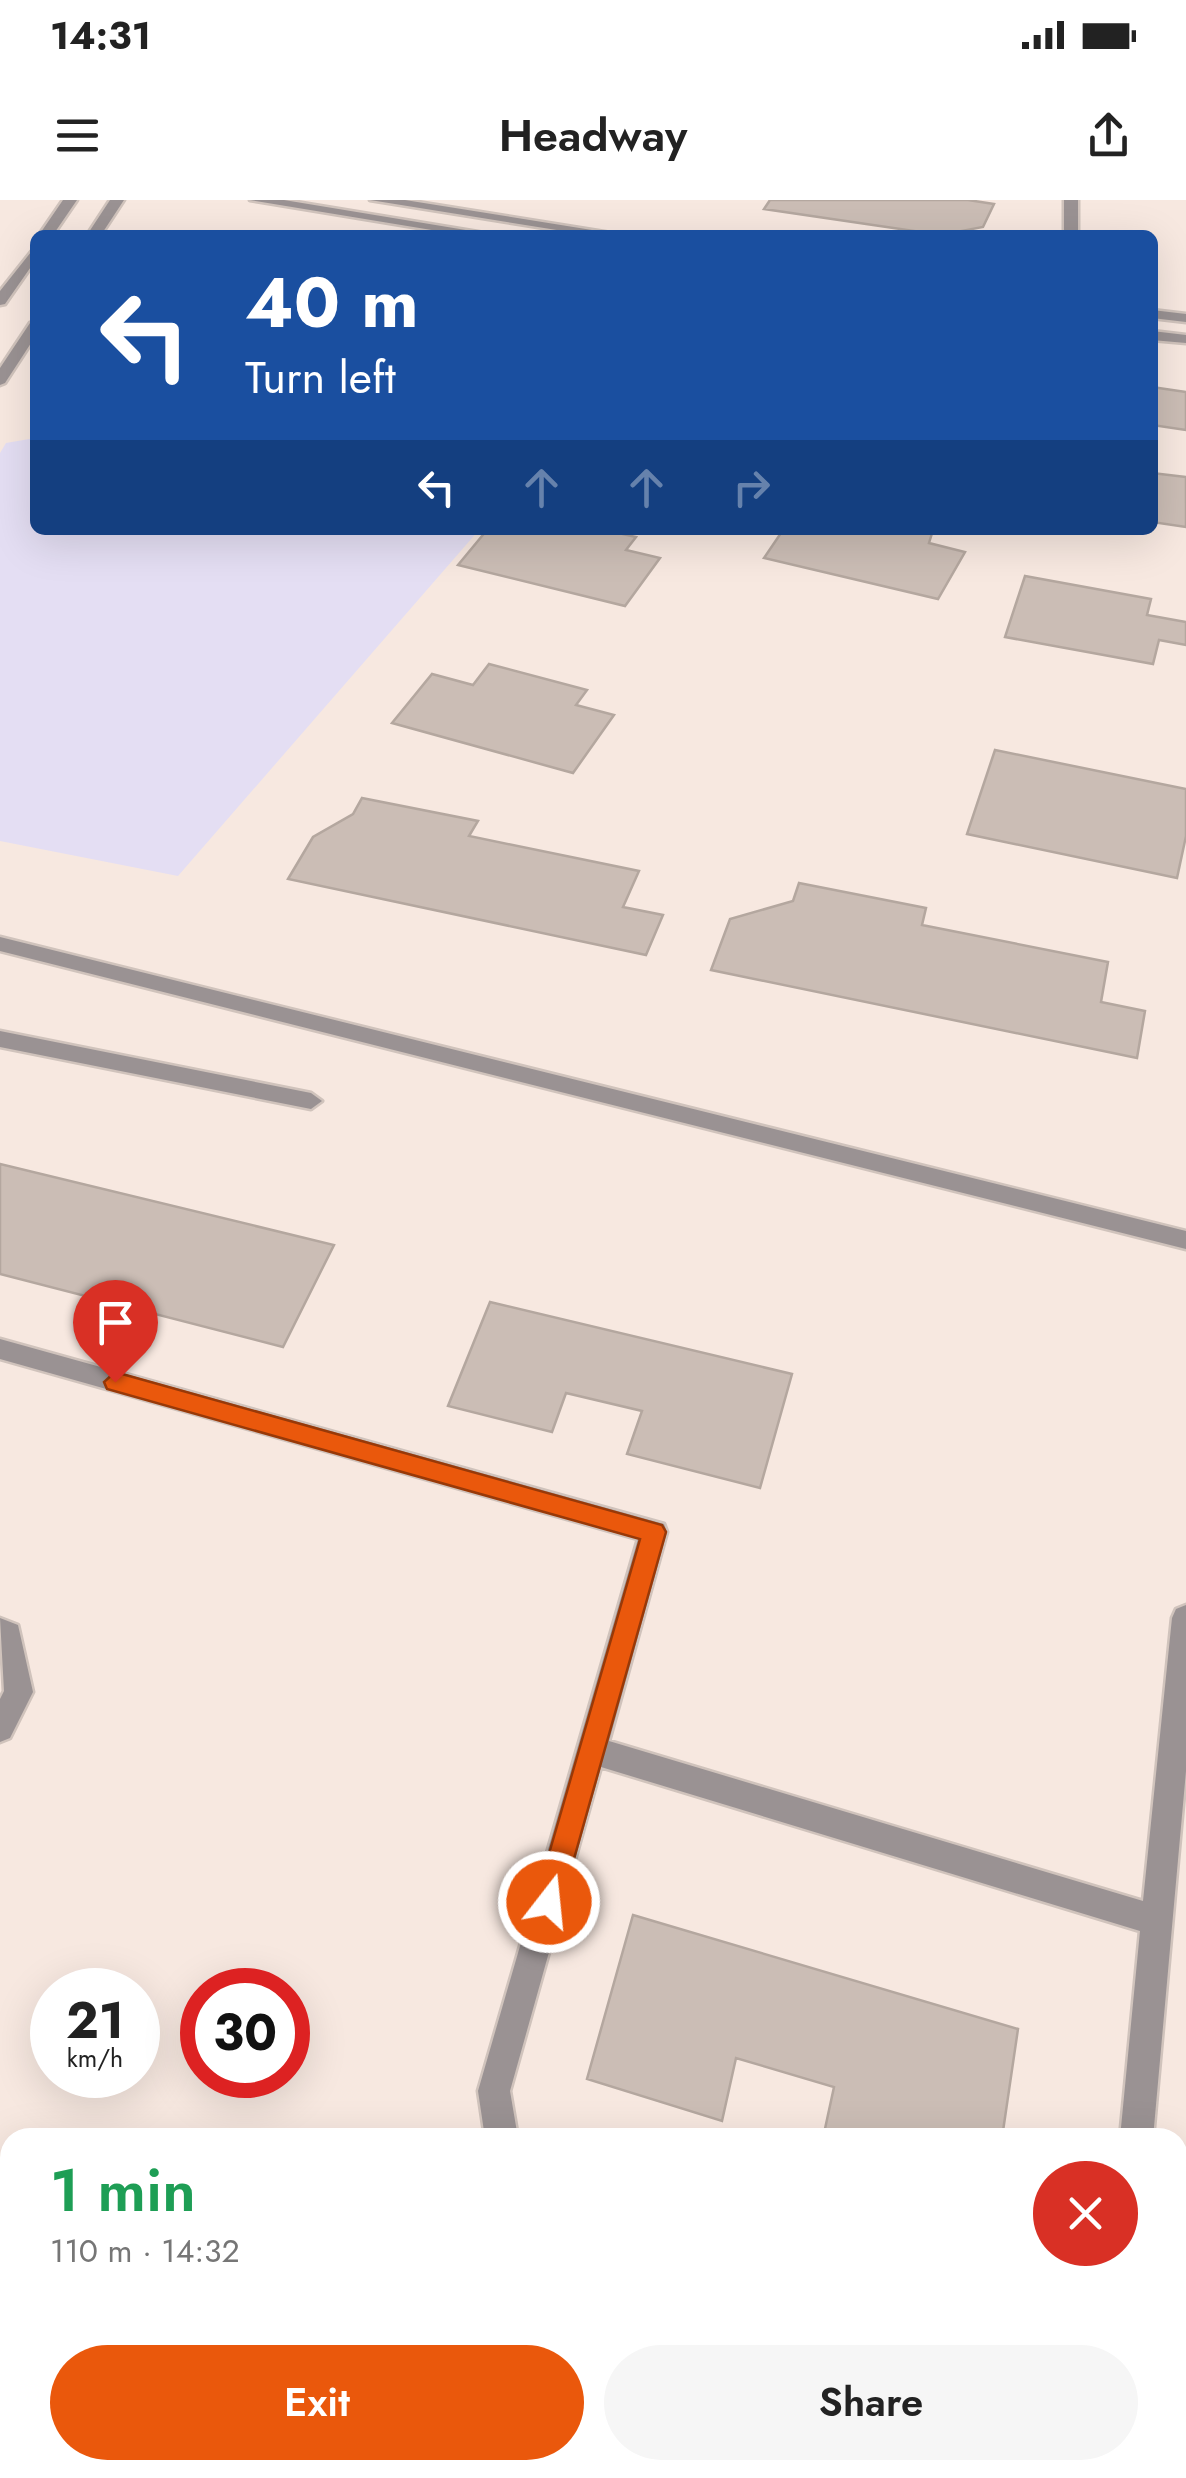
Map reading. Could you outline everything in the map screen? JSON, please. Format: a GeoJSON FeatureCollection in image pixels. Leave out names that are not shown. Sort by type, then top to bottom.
{"type":"FeatureCollection","features":[{"type":"Feature","properties":{"kind":"street"},"geometry":{"type":"LineString","coordinates":[[49,230],[70,200]]}},
{"type":"Feature","properties":{"kind":"street"},"geometry":{"type":"LineString","coordinates":[[97,230],[116,200]]}},
{"type":"Feature","properties":{"kind":"street"},"geometry":{"type":"LineString","coordinates":[[258,200],[457,230]]}},
{"type":"Feature","properties":{"kind":"street"},"geometry":{"type":"LineString","coordinates":[[378,200],[582,230]]}},
{"type":"Feature","properties":{"kind":"street"},"geometry":{"type":"LineString","coordinates":[[1071,230],[1072,200]]}},
{"type":"Feature","properties":{"kind":"street"},"geometry":{"type":"LineString","coordinates":[[0,301],[30,257]]}},
{"type":"Feature","properties":{"kind":"street"},"geometry":{"type":"LineString","coordinates":[[1158,315],[1186,318]]}},
{"type":"Feature","properties":{"kind":"street"},"geometry":{"type":"LineString","coordinates":[[0,380],[30,334]]}},
{"type":"Feature","properties":{"kind":"street"},"geometry":{"type":"LineString","coordinates":[[1158,335],[1186,340]]}},
{"type":"Feature","properties":{"kind":"street"},"geometry":{"type":"LineString","coordinates":[[10,364],[30,366]]}},
{"type":"Feature","properties":{"kind":"street"},"geometry":{"type":"LineString","coordinates":[[0,944],[1186,1240]]}},
{"type":"Feature","properties":{"kind":"street"},"geometry":{"type":"LineString","coordinates":[[0,1039],[312,1101]]}},
{"type":"Feature","properties":{"kind":"street"},"geometry":{"type":"LineString","coordinates":[[0,1349],[654,1532],[494,2092],[500,2128]]}},
{"type":"Feature","properties":{"kind":"street"},"geometry":{"type":"LineString","coordinates":[[1137,2128],[1186,1618]]}},
{"type":"Feature","properties":{"kind":"street"},"geometry":{"type":"LineString","coordinates":[[0,1631],[8,1634],[19,1692],[0,1728]]}},
{"type":"Feature","properties":{"kind":"street"},"geometry":{"type":"LineString","coordinates":[[592,1750],[1156,1920]]}},
{"type":"Feature","properties":{"kind":"shaded area"},"geometry":{"type":"Polygon","coordinates":[[[30,439],[30,535],[475,535],[178,876],[0,841],[0,453],[6,443],[30,439]]]}},
{"type":"Feature","properties":{"kind":"building"},"geometry":{"type":"Polygon","coordinates":[[[770,200],[968,200],[994,204],[983,227],[967,230],[907,230],[764,209],[770,200]]]}},
{"type":"Feature","properties":{"kind":"building"},"geometry":{"type":"Polygon","coordinates":[[[1158,388],[1186,392],[1186,430],[1158,426],[1158,388]]]}},
{"type":"Feature","properties":{"kind":"building"},"geometry":{"type":"Polygon","coordinates":[[[1158,474],[1186,477],[1186,527],[1158,523],[1158,474]]]}},
{"type":"Feature","properties":{"kind":"building"},"geometry":{"type":"Polygon","coordinates":[[[483,535],[627,535],[636,537],[626,550],[660,558],[625,606],[458,565],[483,535]]]}},
{"type":"Feature","properties":{"kind":"building"},"geometry":{"type":"Polygon","coordinates":[[[780,535],[931,535],[929,543],[965,552],[938,599],[764,558],[780,535]]]}},
{"type":"Feature","properties":{"kind":"building"},"geometry":{"type":"Polygon","coordinates":[[[1025,576],[1151,599],[1147,615],[1186,622],[1186,645],[1159,640],[1153,664],[1005,637],[1025,576]]]}},
{"type":"Feature","properties":{"kind":"building"},"geometry":{"type":"Polygon","coordinates":[[[489,664],[587,690],[576,705],[614,715],[573,773],[392,723],[432,674],[473,685],[489,664]]]}},
{"type":"Feature","properties":{"kind":"building"},"geometry":{"type":"Polygon","coordinates":[[[995,750],[1186,789],[1186,836],[1177,878],[967,834],[995,750]]]}},
{"type":"Feature","properties":{"kind":"building"},"geometry":{"type":"Polygon","coordinates":[[[362,798],[478,821],[469,836],[639,871],[623,907],[663,915],[646,955],[288,879],[313,837],[353,814],[362,798]]]}},
{"type":"Feature","properties":{"kind":"building"},"geometry":{"type":"Polygon","coordinates":[[[799,883],[926,908],[922,925],[1108,962],[1101,1002],[1145,1011],[1137,1058],[711,970],[730,919],[793,901],[799,883]]]}},
{"type":"Feature","properties":{"kind":"building"},"geometry":{"type":"Polygon","coordinates":[[[0,1164],[334,1245],[283,1347],[0,1274],[0,1164]]]}},
{"type":"Feature","properties":{"kind":"building"},"geometry":{"type":"Polygon","coordinates":[[[490,1302],[792,1374],[760,1488],[627,1454],[642,1411],[566,1393],[552,1432],[448,1406],[490,1302]]]}},
{"type":"Feature","properties":{"kind":"building"},"geometry":{"type":"Polygon","coordinates":[[[633,1915],[1018,2029],[1003,2128],[825,2128],[834,2087],[736,2058],[722,2121],[587,2079],[633,1915]]]}},
{"type":"Feature","properties":{"kind":"route"},"geometry":{"type":"LineString","coordinates":[[115,1382],[654,1532],[549,1902]]}}]}
